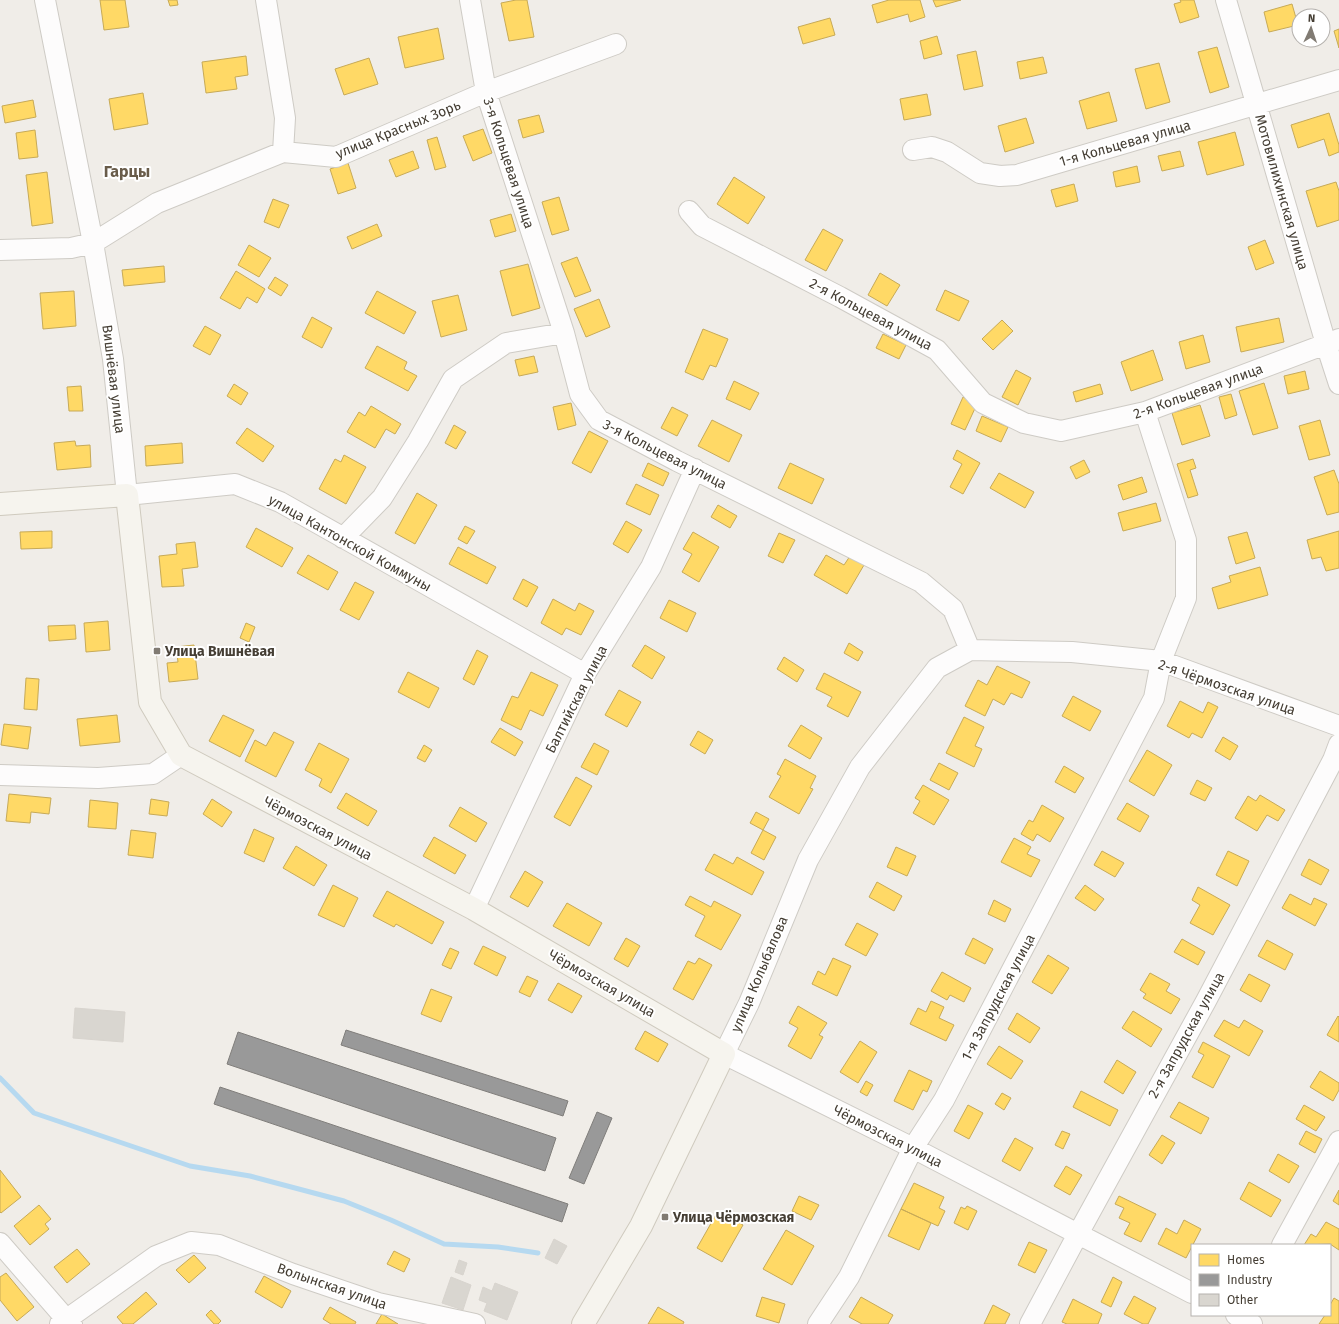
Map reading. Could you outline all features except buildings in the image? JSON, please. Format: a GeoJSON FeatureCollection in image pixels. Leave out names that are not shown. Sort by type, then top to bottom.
{"type":"FeatureCollection","features":[{"type":"Feature","properties":{"kind":"street","name":"Вишнёвая улица"},"geometry":{"type":"LineString","coordinates":[[45,0],[93,243],[113,359],[150,702],[181,755]]}},
{"type":"Feature","properties":{"kind":"street"},"geometry":{"type":"LineString","coordinates":[[266,0],[285,118],[283,152]]}},
{"type":"Feature","properties":{"kind":"street","name":"3-я Кольцевая улица"},"geometry":{"type":"LineString","coordinates":[[470,0],[486,92],[564,333],[580,394],[599,420],[676,461],[696,469],[921,582],[953,609],[970,650]]}},
{"type":"Feature","properties":{"kind":"street","name":"Мотовилихинская улица"},"geometry":{"type":"LineString","coordinates":[[1226,0],[1257,104],[1332,341],[1339,384]]}},
{"type":"Feature","properties":{"kind":"street","name":"улица Красных Зорь"},"geometry":{"type":"LineString","coordinates":[[0,250],[72,248],[93,243],[157,203],[283,152],[336,157],[486,92],[616,44]]}},
{"type":"Feature","properties":{"kind":"street","name":"1-я Кольцевая улица"},"geometry":{"type":"LineString","coordinates":[[913,150],[932,147],[947,152],[980,173],[1000,176],[1017,174],[1339,80]]}},
{"type":"Feature","properties":{"kind":"street","name":"2-я Кольцевая улица"},"geometry":{"type":"LineString","coordinates":[[690,211],[702,226],[840,297],[937,350],[983,403],[1024,423],[1061,431],[1145,412],[1332,341]]}},
{"type":"Feature","properties":{"kind":"street"},"geometry":{"type":"LineString","coordinates":[[343,538],[382,498],[418,441],[453,380],[506,343],[564,333]]}},
{"type":"Feature","properties":{"kind":"street","name":"1-я Запрудская улица"},"geometry":{"type":"LineString","coordinates":[[818,1324],[849,1277],[913,1148],[944,1100],[1154,698],[1161,662],[1186,598],[1186,540],[1145,412]]}},
{"type":"Feature","properties":{"kind":"street","name":"Балтийская улица"},"geometry":{"type":"LineString","coordinates":[[474,909],[586,674],[651,567],[696,469]]}},
{"type":"Feature","properties":{"kind":"street","name":"улица Кантонской Коммуны"},"geometry":{"type":"LineString","coordinates":[[0,504],[127,495],[235,484],[280,502],[586,674]]}},
{"type":"Feature","properties":{"kind":"street","name":"2-я Чёрмозская улица"},"geometry":{"type":"LineString","coordinates":[[970,650],[1072,652],[1161,662],[1339,726]]}},
{"type":"Feature","properties":{"kind":"street","name":"улица Колыбалова"},"geometry":{"type":"LineString","coordinates":[[583,1324],[641,1226],[750,1002],[808,860],[860,767],[937,668],[970,650]]}},
{"type":"Feature","properties":{"kind":"street","name":"2-я Запрудская улица"},"geometry":{"type":"LineString","coordinates":[[1030,1324],[1209,994],[1333,760],[1339,744]]}},
{"type":"Feature","properties":{"kind":"street"},"geometry":{"type":"LineString","coordinates":[[0,775],[98,778],[152,774],[181,755]]}},
{"type":"Feature","properties":{"kind":"street","name":"Чёрмозская улица"},"geometry":{"type":"LineString","coordinates":[[181,755],[474,909],[724,1054],[913,1148],[1191,1291]]}},
{"type":"Feature","properties":{"kind":"street"},"geometry":{"type":"LineString","coordinates":[[1283,1244],[1339,1141]]}},
{"type":"Feature","properties":{"kind":"street","name":"Волынская улица"},"geometry":{"type":"LineString","coordinates":[[66,1322],[156,1256],[191,1242],[219,1245],[293,1274],[378,1303],[475,1324]]}},
{"type":"Feature","properties":{"kind":"street"},"geometry":{"type":"LineString","coordinates":[[0,1243],[66,1322]]}},
{"type":"Feature","properties":{"kind":"waterway"},"geometry":{"type":"LineString","coordinates":[[0,1078],[34,1113],[190,1166],[250,1176],[344,1201],[444,1244],[498,1247],[538,1253]]}},
{"type":"Feature","properties":{"kind":"place","name":"Улица Вишнёвая"},"geometry":{"type":"Point","coordinates":[157,651]}},
{"type":"Feature","properties":{"kind":"place","name":"Улица Чёрмозская"},"geometry":{"type":"Point","coordinates":[665,1217]}},
{"type":"Feature","properties":{"kind":"district","name":"Гарцы"},"geometry":{"type":"Point","coordinates":[127,171]}}]}
